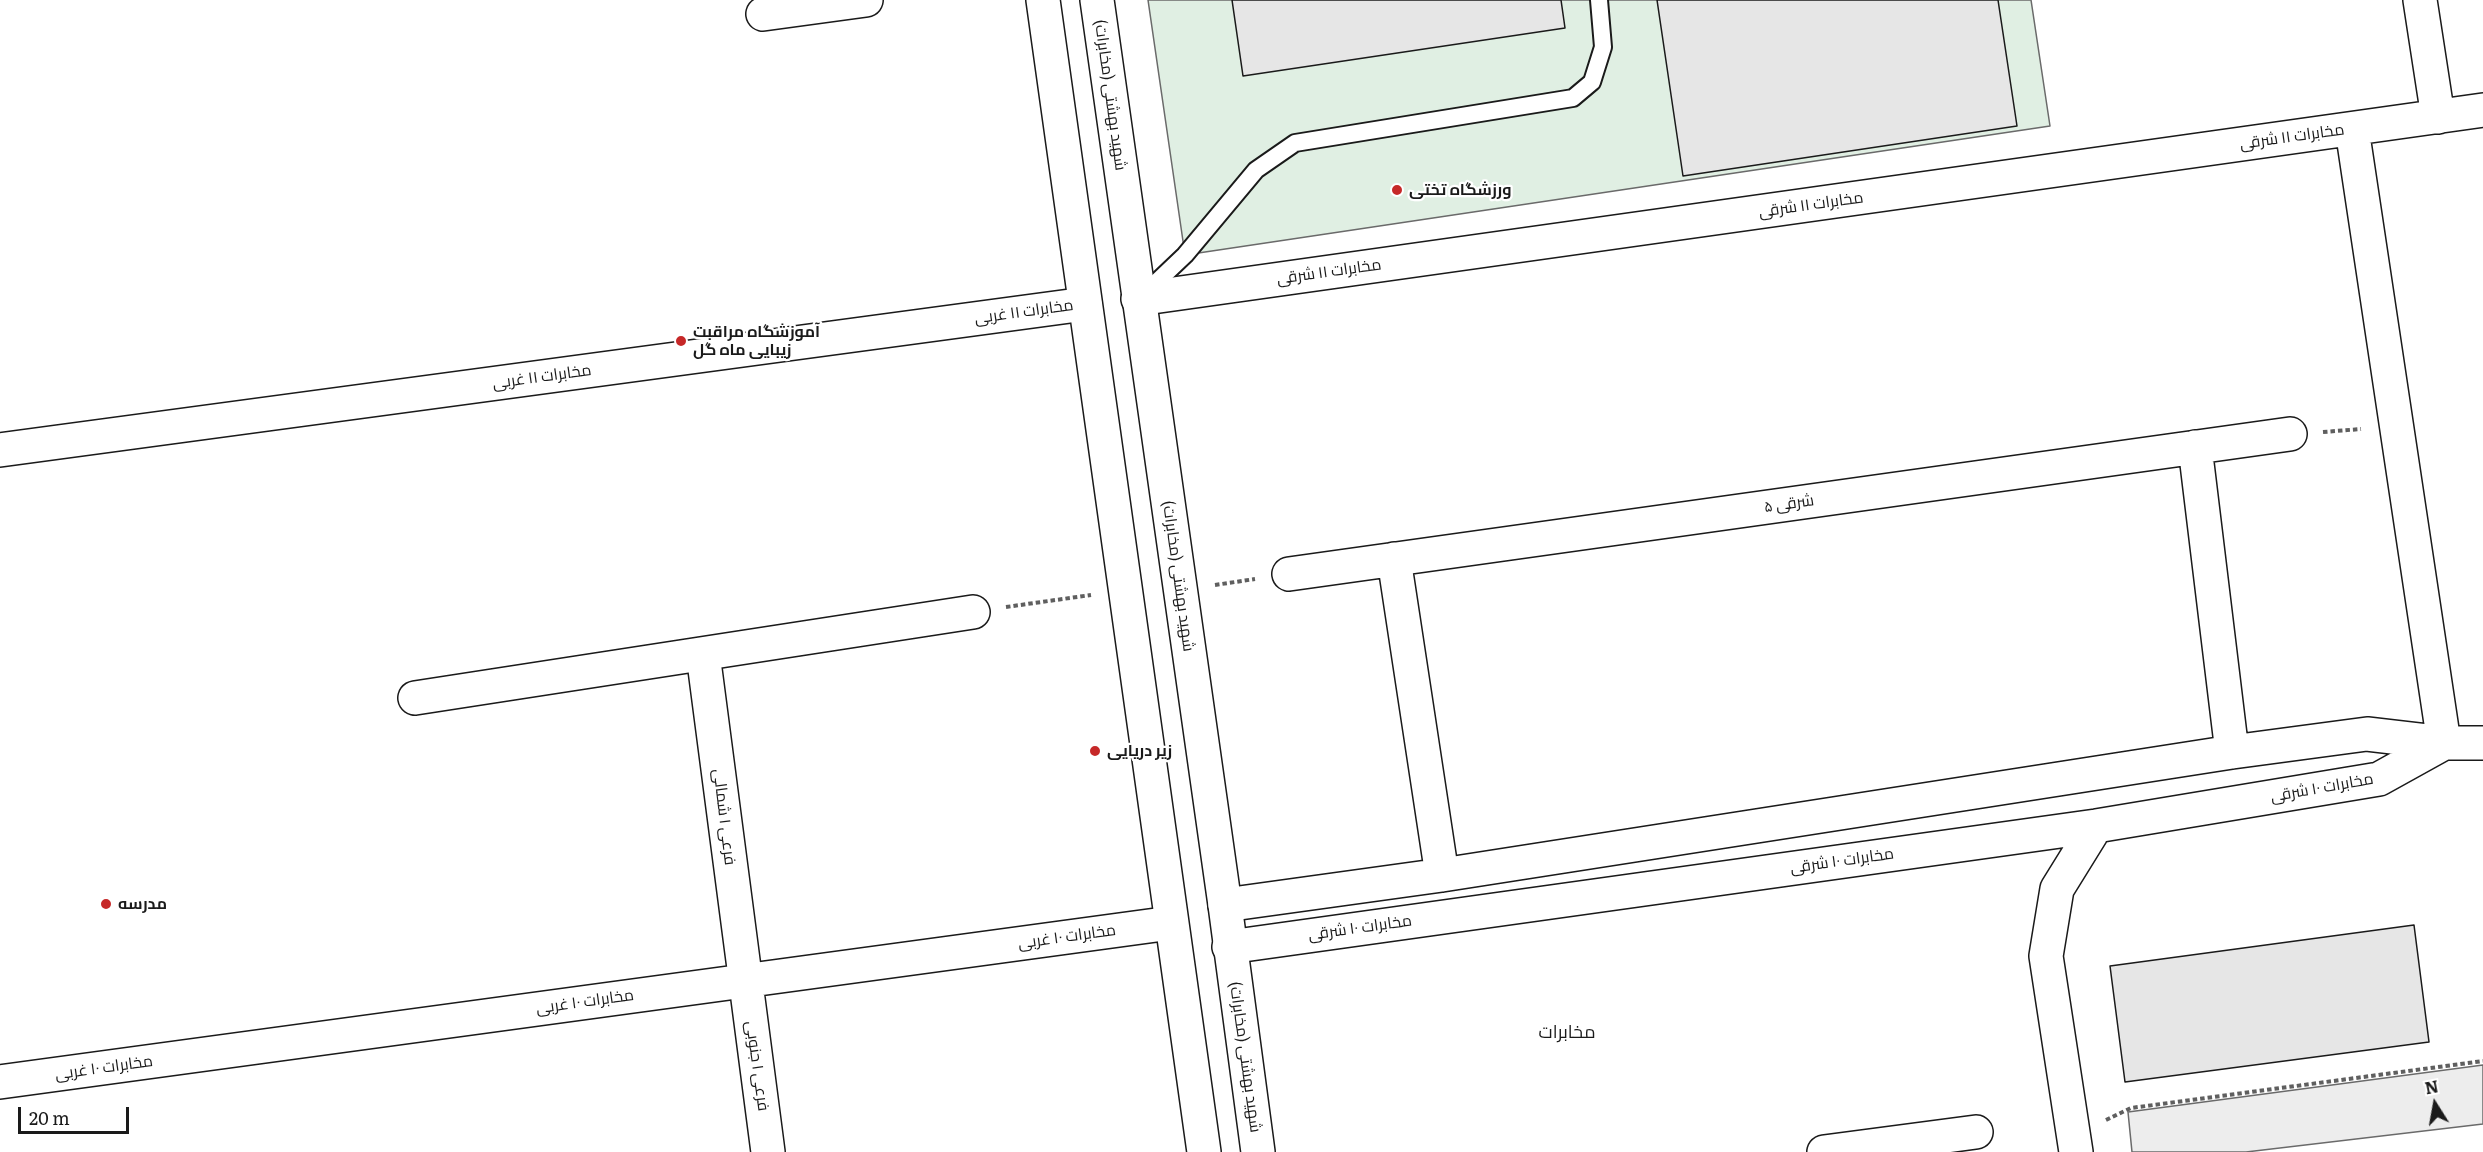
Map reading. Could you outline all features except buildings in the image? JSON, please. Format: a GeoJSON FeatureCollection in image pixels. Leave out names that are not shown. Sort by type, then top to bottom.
{"type":"FeatureCollection","features":[{"type":"Feature","properties":{"kind":"street"},"geometry":{"type":"LineString","coordinates":[[763,14],[866,0]]}},
{"type":"Feature","properties":{"kind":"street"},"geometry":{"type":"LineString","coordinates":[[1043,0],[1204,1152]]}},
{"type":"Feature","properties":{"kind":"street","name":"شهید بهشتی (مخابرات)"},"geometry":{"type":"LineString","coordinates":[[1096,0],[1258,1152]]}},
{"type":"Feature","properties":{"kind":"street"},"geometry":{"type":"LineString","coordinates":[[2420,0],[2438,117]]}},
{"type":"Feature","properties":{"kind":"street","name":"مخابرات ۱۱ شرقی"},"geometry":{"type":"LineString","coordinates":[[1138,299],[2483,110]]}},
{"type":"Feature","properties":{"kind":"street"},"geometry":{"type":"LineString","coordinates":[[2352,129],[2444,743]]}},
{"type":"Feature","properties":{"kind":"street","name":"مخابرات ۱۱ غربی"},"geometry":{"type":"LineString","coordinates":[[0,450],[1085,304]]}},
{"type":"Feature","properties":{"kind":"street","name":"شرقی ۵"},"geometry":{"type":"LineString","coordinates":[[1289,574],[2290,434]]}},
{"type":"Feature","properties":{"kind":"street"},"geometry":{"type":"LineString","coordinates":[[2195,447],[2232,753]]}},
{"type":"Feature","properties":{"kind":"street"},"geometry":{"type":"LineString","coordinates":[[1394,560],[1442,875]]}},
{"type":"Feature","properties":{"kind":"street"},"geometry":{"type":"LineString","coordinates":[[415,698],[973,612]]}},
{"type":"Feature","properties":{"kind":"street","name":"فرعی ۱ شمالی"},"geometry":{"type":"LineString","coordinates":[[703,654],[746,981]]}},
{"type":"Feature","properties":{"kind":"street","name":"مخابرات ۱۰ شرقی"},"geometry":{"type":"LineString","coordinates":[[1225,905],[1442,875],[2367,734],[2444,743],[2483,743]]}},
{"type":"Feature","properties":{"kind":"street","name":"مخابرات ۱۰ شرقی"},"geometry":{"type":"LineString","coordinates":[[1229,947],[2096,825],[2379,779],[2444,743]]}},
{"type":"Feature","properties":{"kind":"street"},"geometry":{"type":"LineString","coordinates":[[2076,1152],[2046,956],[2057,889],[2096,825]]}},
{"type":"Feature","properties":{"kind":"street","name":"مخابرات ۱۰ غربی"},"geometry":{"type":"LineString","coordinates":[[0,1082],[1171,923]]}},
{"type":"Feature","properties":{"kind":"street","name":"فرعی ۱ جنوبی"},"geometry":{"type":"LineString","coordinates":[[746,981],[768,1152]]}},
{"type":"Feature","properties":{"kind":"street"},"geometry":{"type":"LineString","coordinates":[[1824,1152],[1976,1132]]}},
{"type":"Feature","properties":{"kind":"lane"},"geometry":{"type":"LineString","coordinates":[[1138,299],[1185,255],[1256,170],[1295,142],[1573,98],[1592,82],[1603,47],[1599,0]]}},
{"type":"Feature","properties":{"kind":"path"},"geometry":{"type":"LineString","coordinates":[[2290,434],[2397,427]]}},
{"type":"Feature","properties":{"kind":"path"},"geometry":{"type":"LineString","coordinates":[[1180,590],[1289,574]]}},
{"type":"Feature","properties":{"kind":"path"},"geometry":{"type":"LineString","coordinates":[[973,612],[1124,590]]}},
{"type":"Feature","properties":{"kind":"path"},"geometry":{"type":"LineString","coordinates":[[2130,1108],[2483,1061]]}},
{"type":"Feature","properties":{"kind":"green space","name":"ورزشگاه تختی"},"geometry":{"type":"Polygon","coordinates":[[[1148,0],[2031,0],[2050,126],[1185,255],[1148,0]]]}},
{"type":"Feature","properties":{"kind":"shaded area"},"geometry":{"type":"Polygon","coordinates":[[[2483,1065],[2483,1124],[2246,1152],[2132,1152],[2128,1112],[2483,1065]]]}},
{"type":"Feature","properties":{"kind":"place","name":"ورزشگاه تختی"},"geometry":{"type":"Point","coordinates":[1397,190]}},
{"type":"Feature","properties":{"kind":"place","name":"آموزشگاه مراقبت زیبایی ماه گل"},"geometry":{"type":"Point","coordinates":[681,341]}},
{"type":"Feature","properties":{"kind":"place","name":"زیر دریایی"},"geometry":{"type":"Point","coordinates":[1095,751]}},
{"type":"Feature","properties":{"kind":"place","name":"مدرسه"},"geometry":{"type":"Point","coordinates":[106,904]}},
{"type":"Feature","properties":{"kind":"district","name":"مخابرات"},"geometry":{"type":"Point","coordinates":[1567,1033]}}]}
